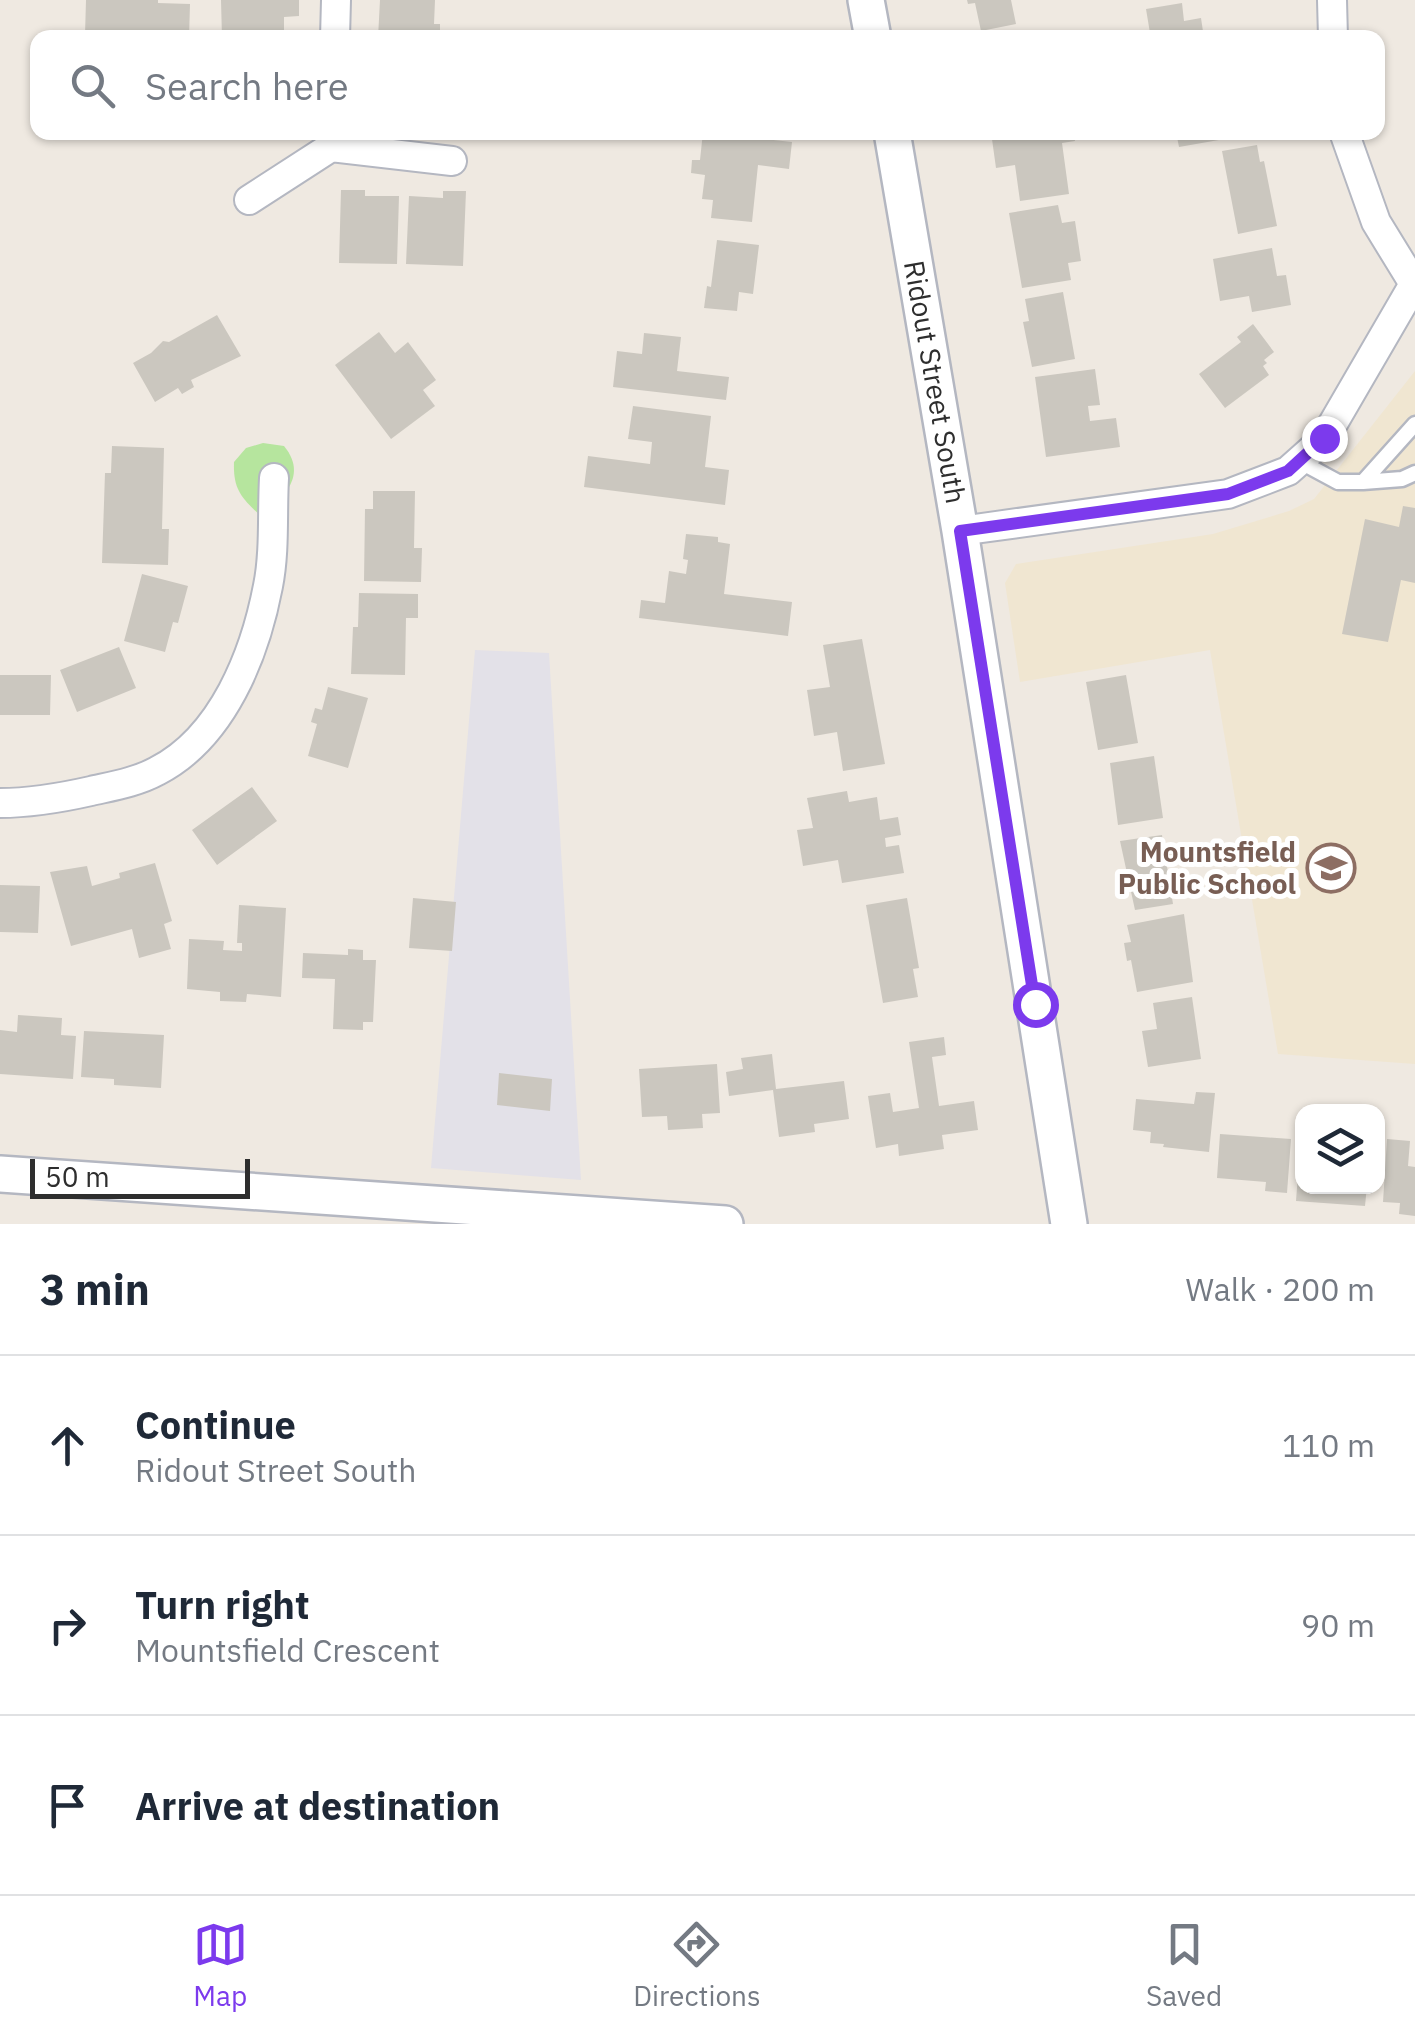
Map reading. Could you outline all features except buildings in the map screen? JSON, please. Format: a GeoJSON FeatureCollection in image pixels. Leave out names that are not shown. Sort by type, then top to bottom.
{"type":"FeatureCollection","features":[{"type":"Feature","properties":{"kind":"street"},"geometry":{"type":"LineString","coordinates":[[335,30],[336,0]]}},
{"type":"Feature","properties":{"kind":"street"},"geometry":{"type":"LineString","coordinates":[[866,0],[872,30]]}},
{"type":"Feature","properties":{"kind":"street"},"geometry":{"type":"LineString","coordinates":[[1332,0],[1333,30]]}},
{"type":"Feature","properties":{"kind":"street"},"geometry":{"type":"LineString","coordinates":[[249,200],[332,140],[452,161]]}},
{"type":"Feature","properties":{"kind":"street","name":"Ridout Street South"},"geometry":{"type":"LineString","coordinates":[[893,140],[960,531],[1069,1224]]}},
{"type":"Feature","properties":{"kind":"street"},"geometry":{"type":"LineString","coordinates":[[960,531],[1228,494],[1288,471],[1324,438],[1414,284],[1376,222],[1347,140]]}},
{"type":"Feature","properties":{"kind":"street"},"geometry":{"type":"LineString","coordinates":[[0,803],[36,803],[158,771],[192,745],[218,716],[255,638],[269,583],[274,478]]}},
{"type":"Feature","properties":{"kind":"street"},"geometry":{"type":"LineString","coordinates":[[0,1174],[725,1224]]}},
{"type":"Feature","properties":{"kind":"lane"},"geometry":{"type":"LineString","coordinates":[[1364,482],[1415,424]]}},
{"type":"Feature","properties":{"kind":"lane"},"geometry":{"type":"LineString","coordinates":[[1298,461],[1338,482],[1402,479],[1415,474]]}},
{"type":"Feature","properties":{"kind":"shaded area","name":"Mountsfield Public School"},"geometry":{"type":"Polygon","coordinates":[[[1415,371],[1415,1064],[1278,1054],[1210,650],[1020,682],[1005,583],[1016,564],[1213,534],[1289,511],[1314,499],[1415,371]]]}},
{"type":"Feature","properties":{"kind":"shaded area"},"geometry":{"type":"Polygon","coordinates":[[[475,650],[549,653],[581,1180],[431,1168],[475,650]]]}},
{"type":"Feature","properties":{"kind":"green space"},"geometry":{"type":"Polygon","coordinates":[[[263,443],[284,446],[294,467],[285,494],[261,516],[240,492],[234,462],[246,448],[263,443]]]}},
{"type":"Feature","properties":{"kind":"place","name":"Mountsfield Public School"},"geometry":{"type":"Point","coordinates":[1331,868]}},
{"type":"Feature","properties":{"kind":"route"},"geometry":{"type":"LineString","coordinates":[[1035,1004],[960,531],[1228,494],[1288,471],[1324,438]]}}]}
